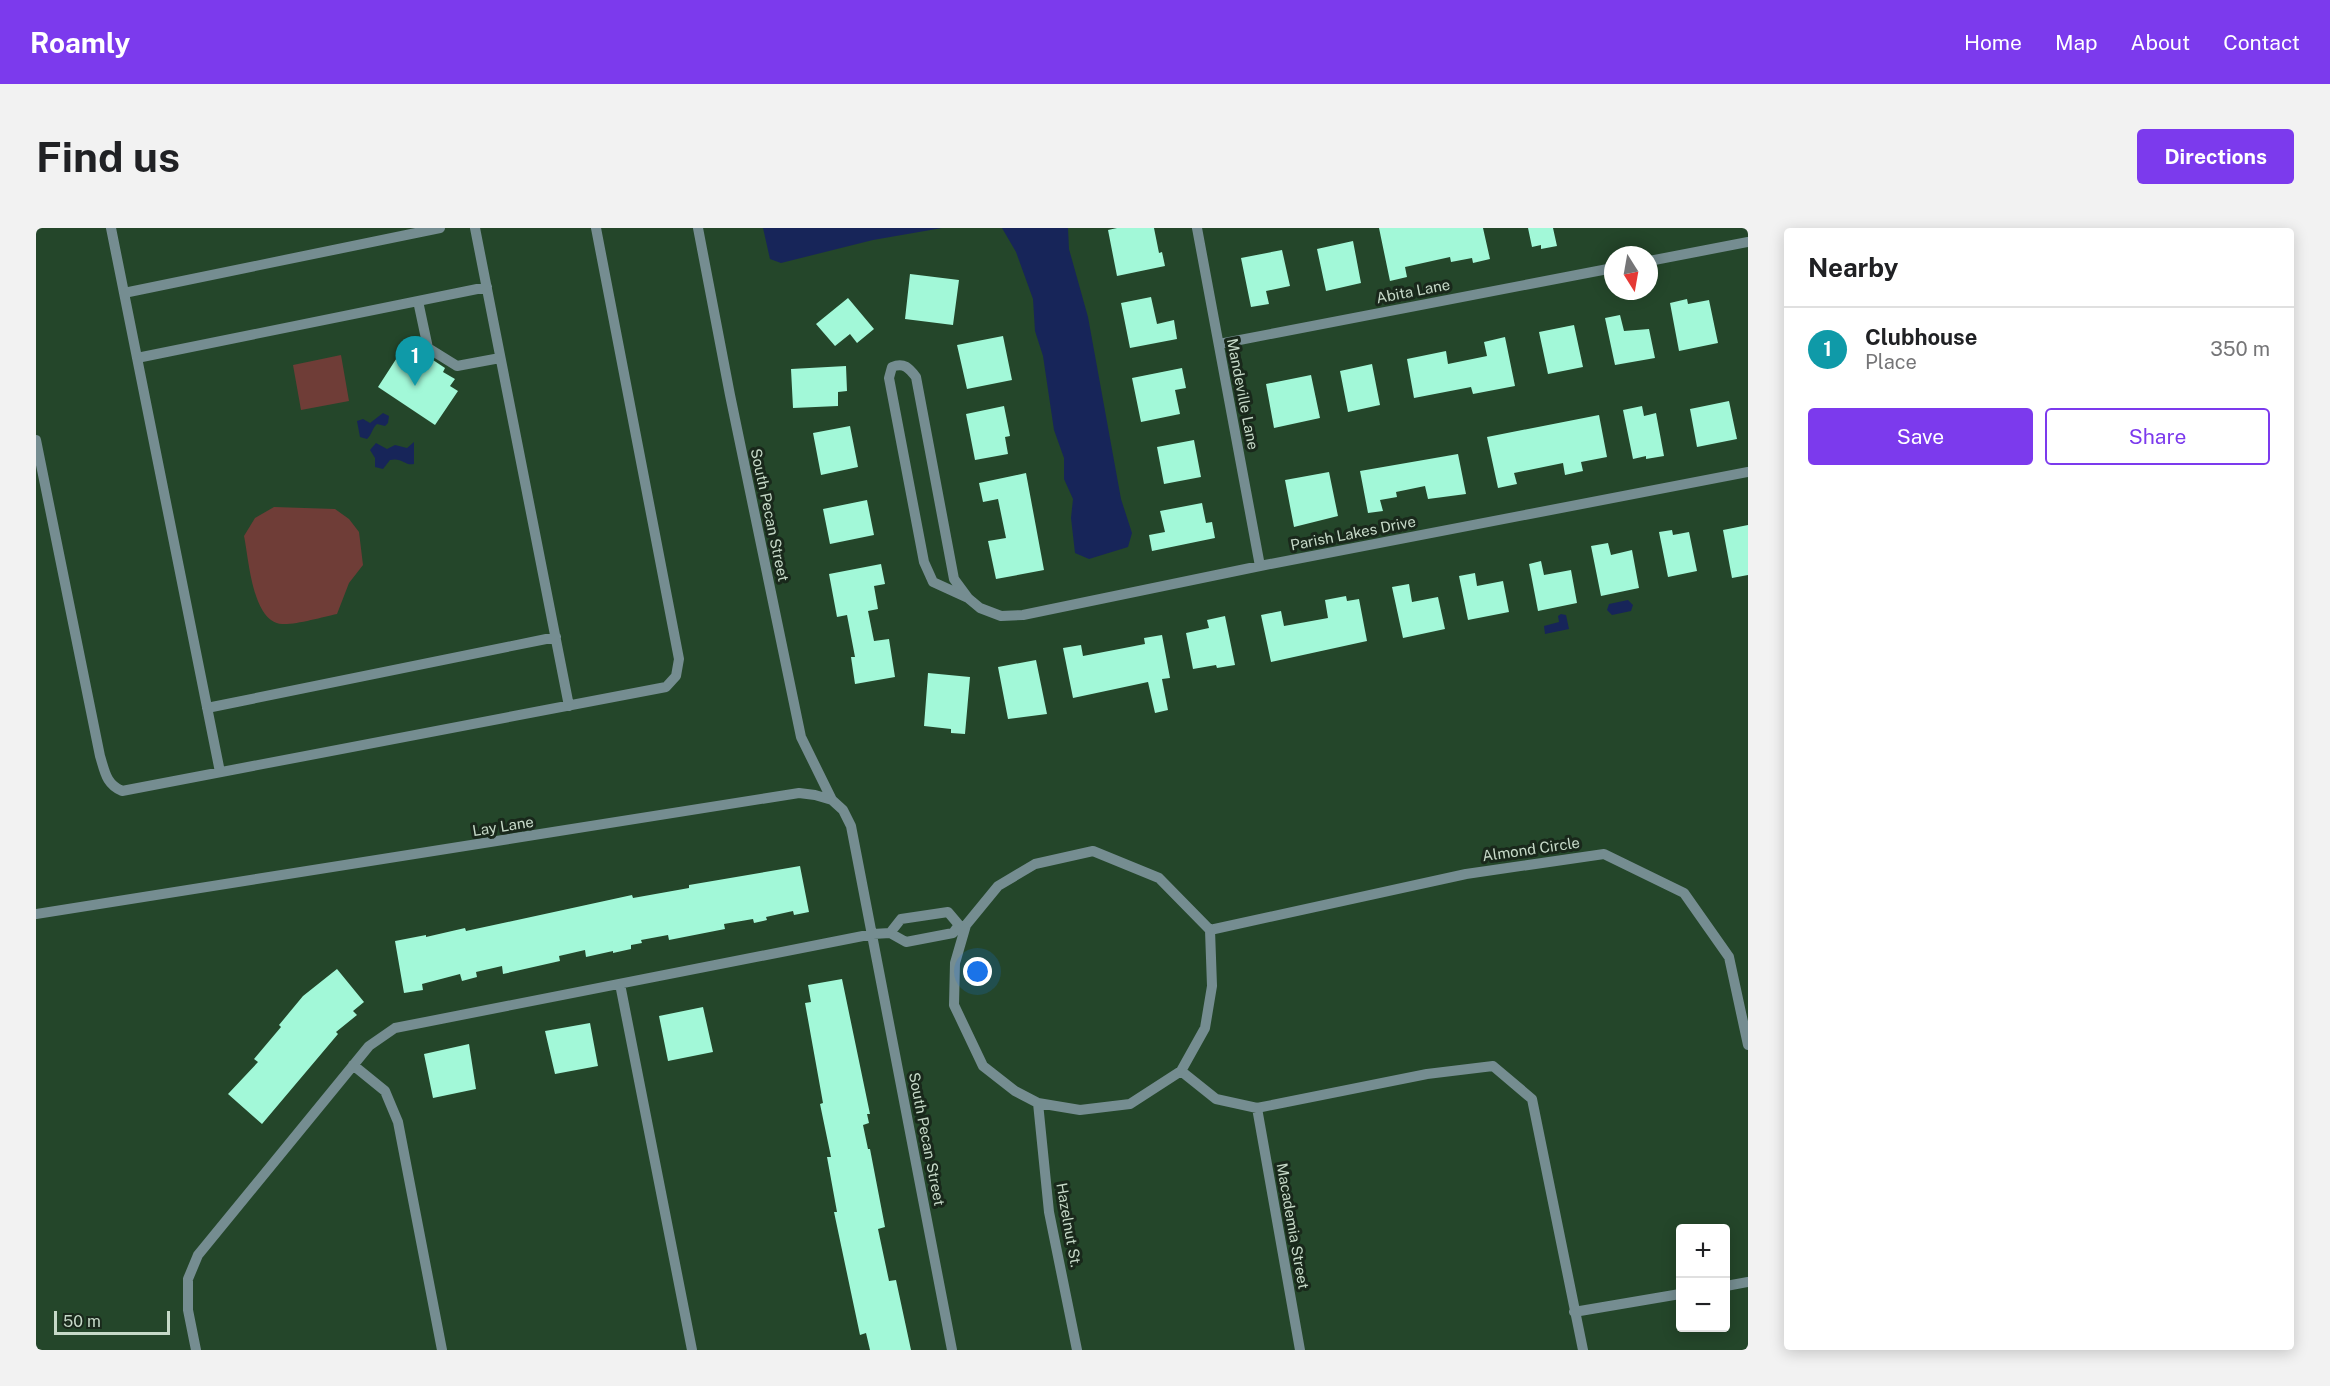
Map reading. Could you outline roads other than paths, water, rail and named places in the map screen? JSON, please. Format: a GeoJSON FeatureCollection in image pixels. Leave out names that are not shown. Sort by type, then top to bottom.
{"type":"FeatureCollection","features":[{"type":"Feature","properties":{"kind":"street"},"geometry":{"type":"LineString","coordinates":[[111,228],[220,772]]}},
{"type":"Feature","properties":{"kind":"street"},"geometry":{"type":"LineString","coordinates":[[124,293],[440,228]]}},
{"type":"Feature","properties":{"kind":"street"},"geometry":{"type":"LineString","coordinates":[[475,228],[569,706]]}},
{"type":"Feature","properties":{"kind":"street"},"geometry":{"type":"LineString","coordinates":[[36,440],[100,756],[107,779],[113,787],[122,791],[666,687],[676,676],[679,659],[596,228]]}},
{"type":"Feature","properties":{"kind":"street","name":"South Pecan Street"},"geometry":{"type":"LineString","coordinates":[[698,228],[737,430],[801,737],[832,800]]}},
{"type":"Feature","properties":{"kind":"street","name":"Mandeville Lane"},"geometry":{"type":"LineString","coordinates":[[1197,228],[1260,566]]}},
{"type":"Feature","properties":{"kind":"street"},"geometry":{"type":"LineString","coordinates":[[1658,259],[1748,242]]}},
{"type":"Feature","properties":{"kind":"street","name":"Abita Lane"},"geometry":{"type":"LineString","coordinates":[[1219,344],[1604,270]]}},
{"type":"Feature","properties":{"kind":"street"},"geometry":{"type":"LineString","coordinates":[[137,358],[487,287]]}},
{"type":"Feature","properties":{"kind":"street"},"geometry":{"type":"LineString","coordinates":[[418,301],[428,348],[457,366],[500,358]]}},
{"type":"Feature","properties":{"kind":"street","name":"Parish Lakes Drive"},"geometry":{"type":"LineString","coordinates":[[968,598],[933,582],[924,562],[889,378],[892,367],[899,364],[908,367],[916,377],[954,579],[968,598],[980,608],[1001,616],[1023,615],[1260,566],[1748,472]]}},
{"type":"Feature","properties":{"kind":"street"},"geometry":{"type":"LineString","coordinates":[[207,708],[556,637]]}},
{"type":"Feature","properties":{"kind":"street","name":"Lay Lane"},"geometry":{"type":"LineString","coordinates":[[36,914],[415,855],[721,804],[799,793],[832,800]]}},
{"type":"Feature","properties":{"kind":"street"},"geometry":{"type":"LineString","coordinates":[[832,800],[843,810],[851,826],[873,934]]}},
{"type":"Feature","properties":{"kind":"street"},"geometry":{"type":"LineString","coordinates":[[196,1350],[188,1310],[188,1279],[198,1255],[369,1046],[395,1028],[873,934],[890,933],[906,942],[953,933],[998,885],[1035,864],[1093,851],[1159,878],[1210,930],[1212,986],[1205,1028],[1181,1071],[1130,1104],[1080,1110],[1038,1103],[1015,1091],[982,1066],[954,1005],[955,963],[962,925]]}},
{"type":"Feature","properties":{"kind":"street","name":"Almond Circle"},"geometry":{"type":"LineString","coordinates":[[1210,930],[1466,874],[1604,854],[1684,893],[1729,957],[1748,1045]]}},
{"type":"Feature","properties":{"kind":"street"},"geometry":{"type":"LineString","coordinates":[[890,933],[901,918],[948,912],[962,925]]}},
{"type":"Feature","properties":{"kind":"street","name":"South Pecan Street"},"geometry":{"type":"LineString","coordinates":[[873,934],[952,1350]]}},
{"type":"Feature","properties":{"kind":"street"},"geometry":{"type":"LineString","coordinates":[[620,984],[692,1350]]}},
{"type":"Feature","properties":{"kind":"street"},"geometry":{"type":"LineString","coordinates":[[353,1065],[385,1091],[398,1122],[442,1350]]}},
{"type":"Feature","properties":{"kind":"street"},"geometry":{"type":"LineString","coordinates":[[1181,1071],[1216,1099],[1257,1108],[1427,1074],[1493,1066],[1532,1099],[1583,1350]]}},
{"type":"Feature","properties":{"kind":"street","name":"Hazelnut St."},"geometry":{"type":"LineString","coordinates":[[1038,1103],[1049,1212],[1077,1350]]}},
{"type":"Feature","properties":{"kind":"street","name":"Macademia Street"},"geometry":{"type":"LineString","coordinates":[[1257,1108],[1300,1350]]}},
{"type":"Feature","properties":{"kind":"street"},"geometry":{"type":"LineString","coordinates":[[1730,1285],[1748,1282]]}},
{"type":"Feature","properties":{"kind":"street"},"geometry":{"type":"LineString","coordinates":[[1574,1312],[1676,1295]]}},
{"type":"Feature","properties":{"kind":"water"},"geometry":{"type":"Polygon","coordinates":[[[763,228],[942,228],[873,240],[781,263],[770,259],[763,228]]]}},
{"type":"Feature","properties":{"kind":"water"},"geometry":{"type":"Polygon","coordinates":[[[1002,228],[1068,228],[1069,249],[1088,317],[1121,499],[1132,533],[1128,547],[1089,559],[1075,553],[1071,518],[1073,499],[1064,479],[1064,458],[1054,430],[1043,356],[1035,331],[1033,299],[1016,252],[1002,228]]]}},
{"type":"Feature","properties":{"kind":"water"},"geometry":{"type":"Polygon","coordinates":[[[383,413],[389,416],[388,423],[385,426],[377,424],[367,439],[360,437],[357,421],[363,419],[370,423],[383,413]]]}},
{"type":"Feature","properties":{"kind":"water"},"geometry":{"type":"Polygon","coordinates":[[[414,442],[414,464],[394,459],[390,460],[383,469],[375,467],[375,458],[370,450],[376,443],[387,449],[395,445],[407,448],[414,442]]]}},
{"type":"Feature","properties":{"kind":"water"},"geometry":{"type":"Polygon","coordinates":[[[1628,600],[1633,605],[1631,611],[1612,615],[1607,610],[1609,604],[1628,600]]]}},
{"type":"Feature","properties":{"kind":"water"},"geometry":{"type":"Polygon","coordinates":[[[1566,615],[1569,629],[1545,634],[1544,626],[1559,622],[1558,616],[1566,615]]]}},
{"type":"Feature","properties":{"kind":"place","name":"Clubhouse"},"geometry":{"type":"Point","coordinates":[415,386]}}]}
